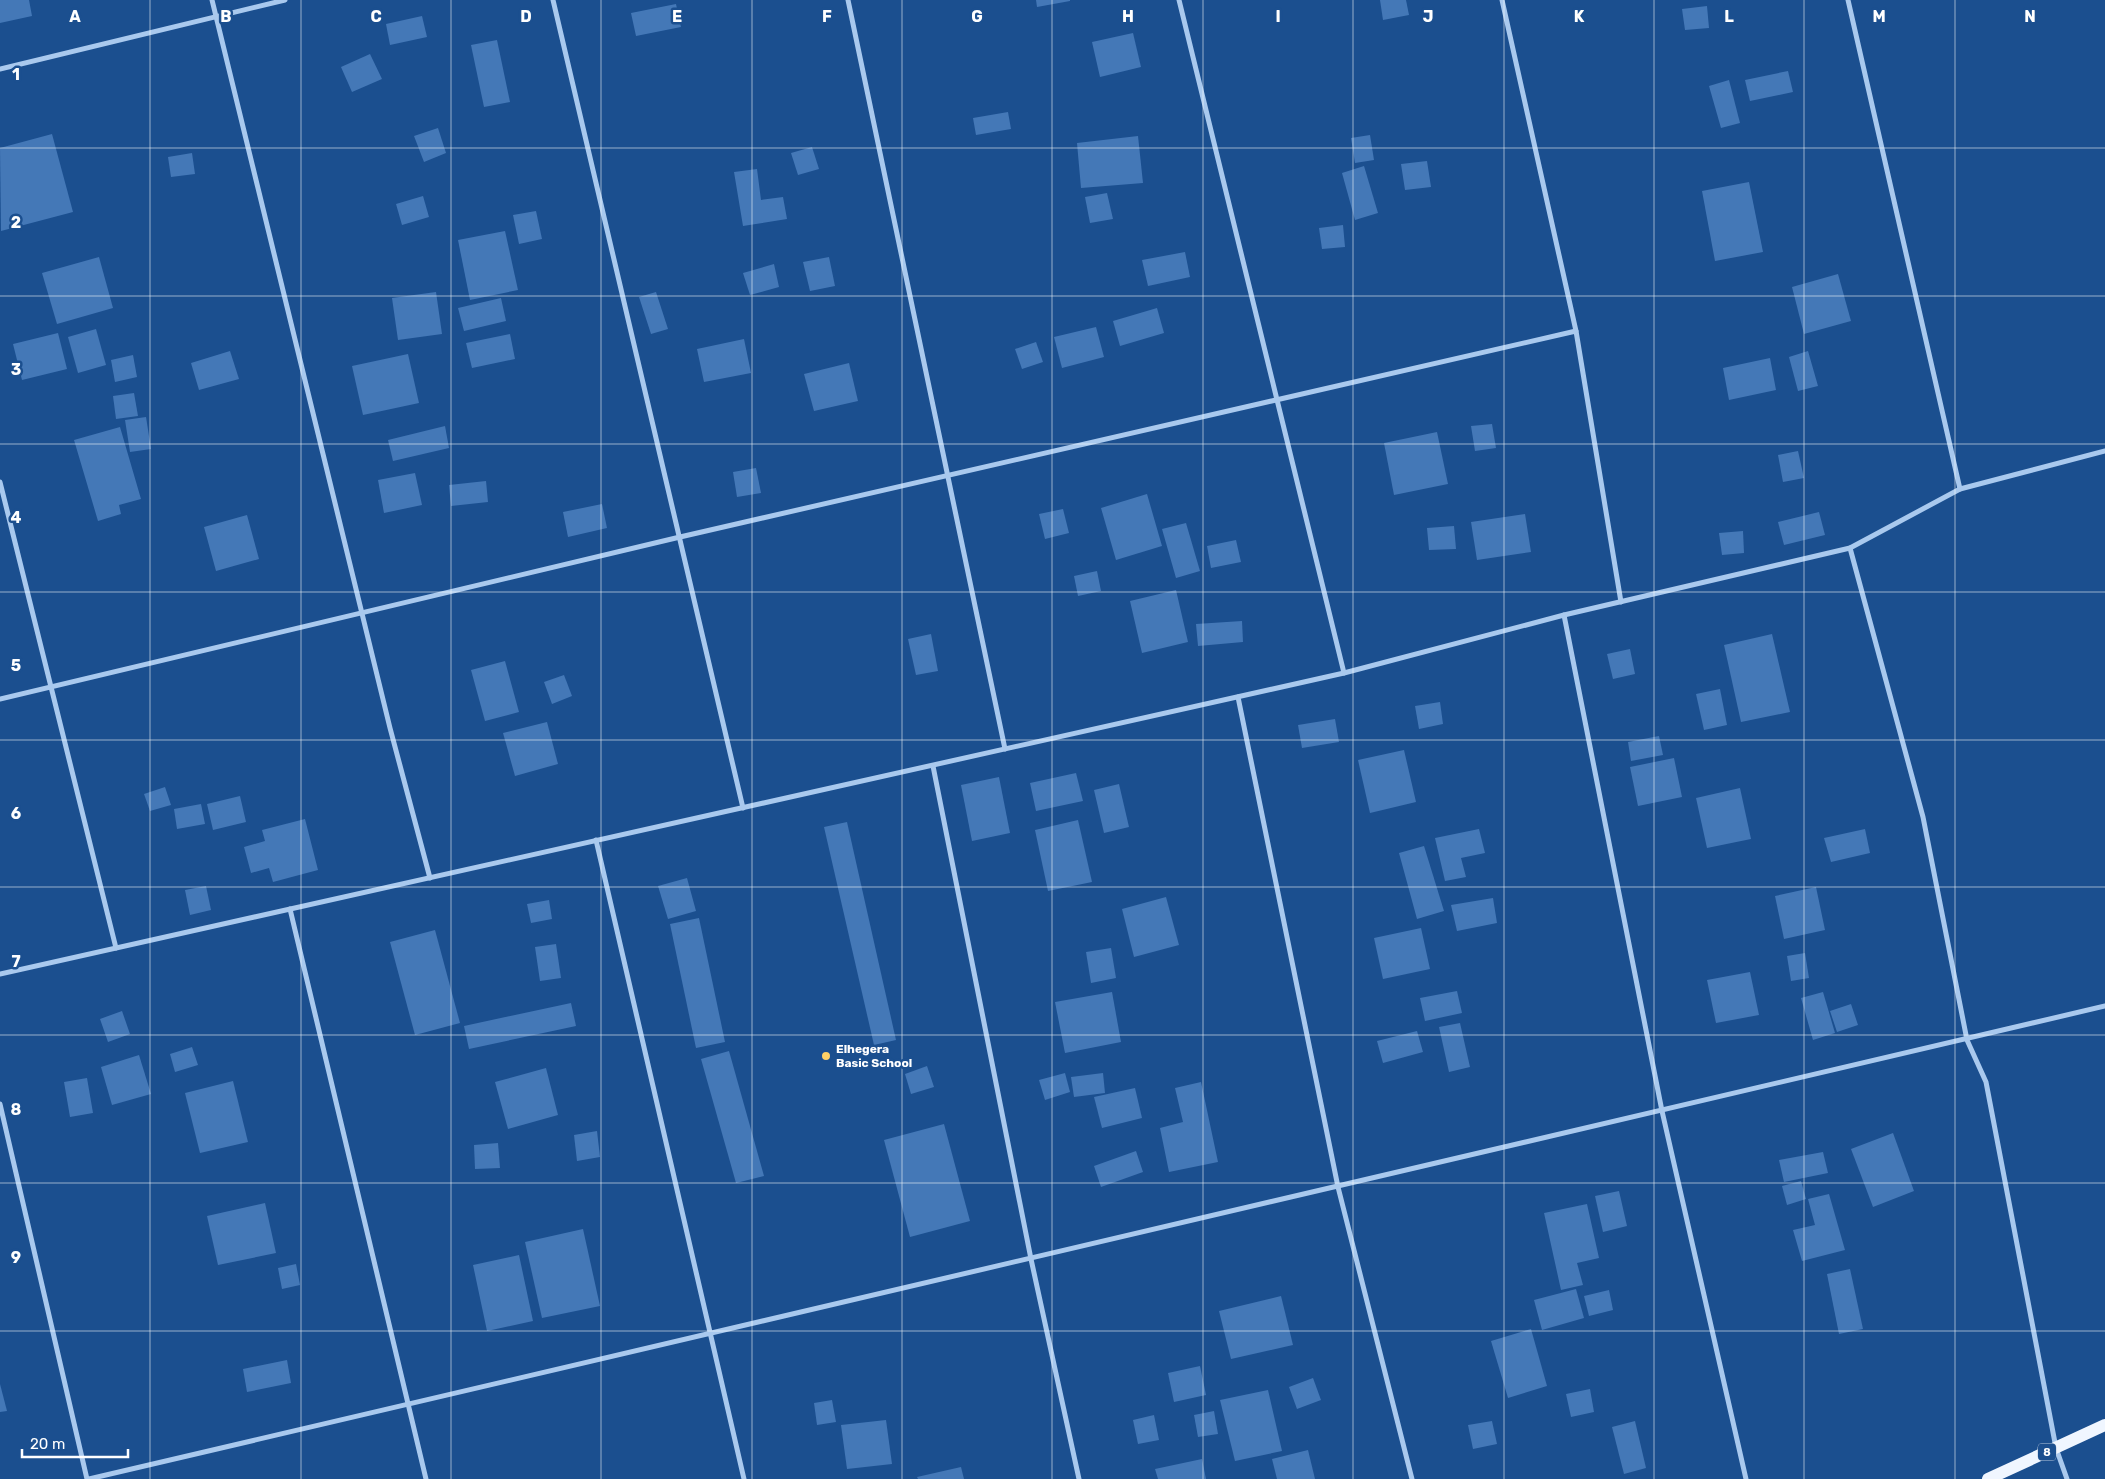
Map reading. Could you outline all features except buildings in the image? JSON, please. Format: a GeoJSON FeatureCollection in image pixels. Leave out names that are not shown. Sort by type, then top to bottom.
{"type":"FeatureCollection","features":[{"type":"Feature","properties":{"kind":"main road","name":"8"},"geometry":{"type":"LineString","coordinates":[[1988,1479],[2105,1425]]}},
{"type":"Feature","properties":{"kind":"street"},"geometry":{"type":"LineString","coordinates":[[212,0],[362,612],[430,878]]}},
{"type":"Feature","properties":{"kind":"street"},"geometry":{"type":"LineString","coordinates":[[0,69],[285,0]]}},
{"type":"Feature","properties":{"kind":"street"},"geometry":{"type":"LineString","coordinates":[[553,0],[743,808]]}},
{"type":"Feature","properties":{"kind":"street"},"geometry":{"type":"LineString","coordinates":[[848,0],[1005,749]]}},
{"type":"Feature","properties":{"kind":"street"},"geometry":{"type":"LineString","coordinates":[[1180,0],[1344,673]]}},
{"type":"Feature","properties":{"kind":"street"},"geometry":{"type":"LineString","coordinates":[[1502,0],[1576,331],[1621,602]]}},
{"type":"Feature","properties":{"kind":"street"},"geometry":{"type":"LineString","coordinates":[[1848,0],[1960,489]]}},
{"type":"Feature","properties":{"kind":"street"},"geometry":{"type":"LineString","coordinates":[[0,699],[680,537],[1277,398],[1576,331]]}},
{"type":"Feature","properties":{"kind":"street"},"geometry":{"type":"LineString","coordinates":[[0,974],[1344,673],[1564,615],[1850,548],[1960,489],[2105,451]]}},
{"type":"Feature","properties":{"kind":"street"},"geometry":{"type":"LineString","coordinates":[[0,482],[116,948]]}},
{"type":"Feature","properties":{"kind":"street"},"geometry":{"type":"LineString","coordinates":[[1850,548],[1923,817],[1967,1040],[1986,1082],[2056,1448],[2067,1479]]}},
{"type":"Feature","properties":{"kind":"street"},"geometry":{"type":"LineString","coordinates":[[1564,615],[1662,1111],[1746,1479]]}},
{"type":"Feature","properties":{"kind":"street"},"geometry":{"type":"LineString","coordinates":[[1238,697],[1338,1187],[1412,1479]]}},
{"type":"Feature","properties":{"kind":"street"},"geometry":{"type":"LineString","coordinates":[[933,766],[1031,1258],[1079,1479]]}},
{"type":"Feature","properties":{"kind":"street"},"geometry":{"type":"LineString","coordinates":[[596,840],[744,1479]]}},
{"type":"Feature","properties":{"kind":"street"},"geometry":{"type":"LineString","coordinates":[[290,909],[426,1479]]}},
{"type":"Feature","properties":{"kind":"street"},"geometry":{"type":"LineString","coordinates":[[0,1104],[88,1479],[1967,1040],[2105,1006]]}},
{"type":"Feature","properties":{"kind":"place","name":"Elhegera Basic School"},"geometry":{"type":"Point","coordinates":[826,1056]}}]}
